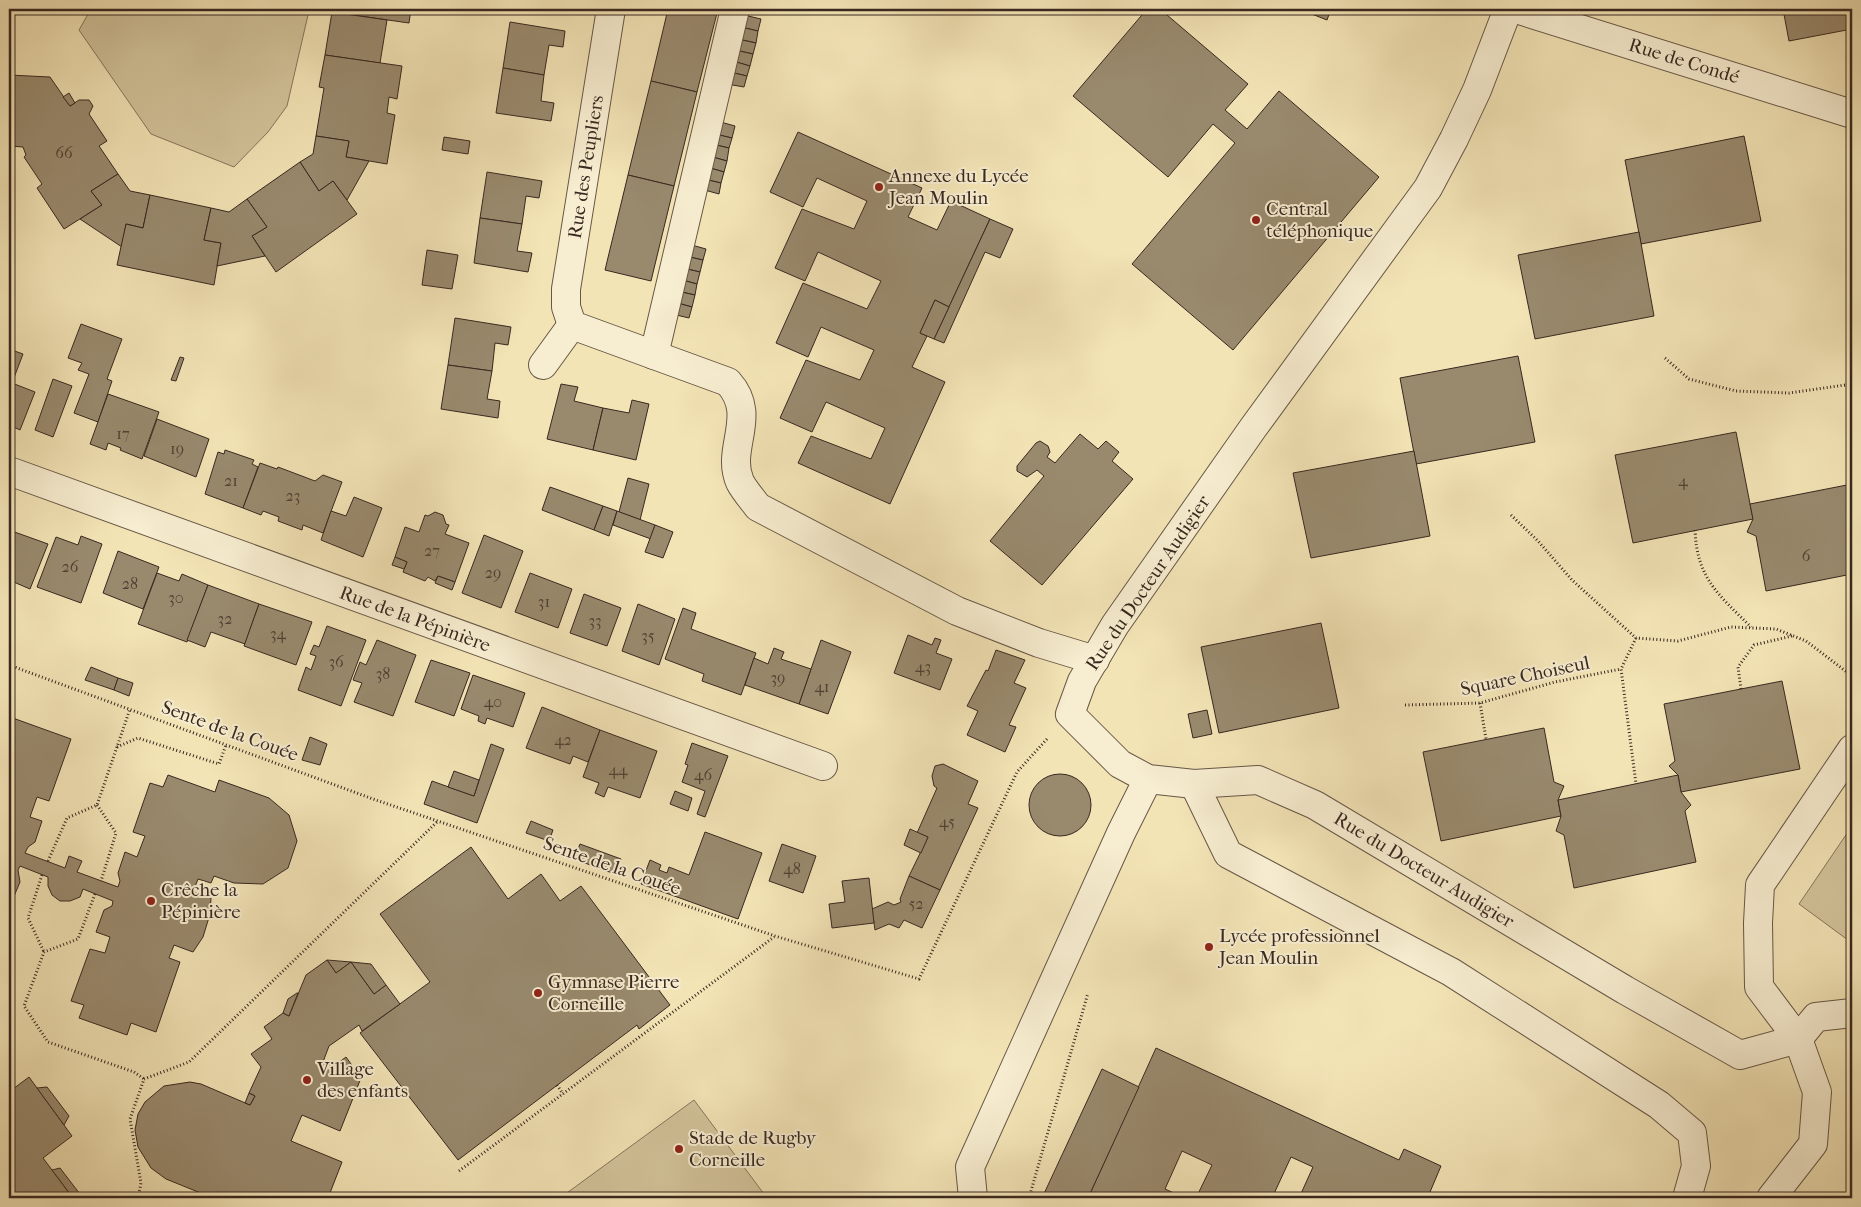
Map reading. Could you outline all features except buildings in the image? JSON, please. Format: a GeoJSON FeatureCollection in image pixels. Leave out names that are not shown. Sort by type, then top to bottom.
{"type":"FeatureCollection","features":[{"type":"Feature","properties":{"kind":"street","name":"Rue des Peupliers"},"geometry":{"type":"LineString","coordinates":[[572,326],[566,307],[566,289],[611,9]]}},
{"type":"Feature","properties":{"kind":"street"},"geometry":{"type":"LineString","coordinates":[[666,360],[735,9]]}},
{"type":"Feature","properties":{"kind":"street","name":"Rue du Docteur Audigier"},"geometry":{"type":"LineString","coordinates":[[1508,9],[1477,90],[1428,188],[1253,428],[1115,625],[1082,680],[1070,714],[1120,764],[1148,779],[1194,784],[1258,780],[1315,805],[1625,990],[1740,1055],[1798,1039]]}},
{"type":"Feature","properties":{"kind":"street","name":"Rue de Condé"},"geometry":{"type":"LineString","coordinates":[[1516,9],[1852,114]]}},
{"type":"Feature","properties":{"kind":"street"},"geometry":{"type":"LineString","coordinates":[[543,365],[572,326],[728,382],[738,393],[742,414],[737,463],[739,481],[758,507],[957,611],[1040,643],[1095,660]]}},
{"type":"Feature","properties":{"kind":"street","name":"Rue de la Pépinière"},"geometry":{"type":"LineString","coordinates":[[9,471],[823,766]]}},
{"type":"Feature","properties":{"kind":"street"},"geometry":{"type":"LineString","coordinates":[[1771,1198],[1813,1144],[1817,1092],[1798,1039],[1759,987],[1758,923],[1760,885],[1852,749]]}},
{"type":"Feature","properties":{"kind":"street"},"geometry":{"type":"LineString","coordinates":[[973,1198],[970,1167],[1121,833],[1148,779]]}},
{"type":"Feature","properties":{"kind":"street"},"geometry":{"type":"LineString","coordinates":[[1194,784],[1228,854],[1450,972],[1659,1105],[1692,1133],[1696,1166],[1687,1198]]}},
{"type":"Feature","properties":{"kind":"street"},"geometry":{"type":"LineString","coordinates":[[1798,1039],[1816,1017],[1852,1012]]}},
{"type":"Feature","properties":{"kind":"path"},"geometry":{"type":"LineString","coordinates":[[1665,358],[1689,379],[1736,391],[1789,393],[1852,384]]}},
{"type":"Feature","properties":{"kind":"path"},"geometry":{"type":"LineString","coordinates":[[1511,515],[1538,541],[1572,580],[1636,638],[1678,641],[1731,627],[1776,629],[1806,641],[1852,676]]}},
{"type":"Feature","properties":{"kind":"path"},"geometry":{"type":"LineString","coordinates":[[1695,530],[1696,550],[1710,587],[1751,628]]}},
{"type":"Feature","properties":{"kind":"path"},"geometry":{"type":"LineString","coordinates":[[1741,689],[1738,667],[1754,645],[1792,636]]}},
{"type":"Feature","properties":{"kind":"path"},"geometry":{"type":"LineString","coordinates":[[1636,638],[1621,670],[1636,784]]}},
{"type":"Feature","properties":{"kind":"path","name":"Sente de la Couée"},"geometry":{"type":"LineString","coordinates":[[9,665],[438,821],[775,936],[919,979],[1017,772],[1070,714]]}},
{"type":"Feature","properties":{"kind":"path","name":"Square Choiseul"},"geometry":{"type":"LineString","coordinates":[[1405,705],[1480,703],[1556,682],[1621,670]]}},
{"type":"Feature","properties":{"kind":"path"},"geometry":{"type":"LineString","coordinates":[[1480,703],[1486,739]]}},
{"type":"Feature","properties":{"kind":"path"},"geometry":{"type":"LineString","coordinates":[[48,861],[67,818],[97,805],[130,709]]}},
{"type":"Feature","properties":{"kind":"path"},"geometry":{"type":"LineString","coordinates":[[117,747],[138,738],[219,764],[226,745]]}},
{"type":"Feature","properties":{"kind":"path"},"geometry":{"type":"LineString","coordinates":[[97,805],[116,832],[101,881]]}},
{"type":"Feature","properties":{"kind":"path"},"geometry":{"type":"LineString","coordinates":[[144,1079],[189,1062],[438,821]]}},
{"type":"Feature","properties":{"kind":"path"},"geometry":{"type":"LineString","coordinates":[[42,875],[28,918],[44,952],[24,1006],[48,1042],[134,1072],[144,1079]]}},
{"type":"Feature","properties":{"kind":"path"},"geometry":{"type":"LineString","coordinates":[[44,952],[78,939],[95,894]]}},
{"type":"Feature","properties":{"kind":"path"},"geometry":{"type":"LineString","coordinates":[[459,1171],[775,936]]}},
{"type":"Feature","properties":{"kind":"path"},"geometry":{"type":"LineString","coordinates":[[1029,1198],[1088,991]]}},
{"type":"Feature","properties":{"kind":"path"},"geometry":{"type":"LineString","coordinates":[[138,1198],[141,1183],[130,1119],[144,1079]]}},
{"type":"Feature","properties":{"kind":"path"},"geometry":{"type":"LineString","coordinates":[[557,1085],[563,1094]]}},
{"type":"Feature","properties":{"kind":"shaded area"},"geometry":{"type":"Polygon","coordinates":[[[91,9],[303,9],[308,15],[287,106],[268,132],[234,167],[151,134],[79,30],[91,9]]]}},
{"type":"Feature","properties":{"kind":"shaded area"},"geometry":{"type":"Polygon","coordinates":[[[1852,826],[1852,943],[1799,904],[1852,826]]]}},
{"type":"Feature","properties":{"kind":"shaded area","name":"Stade de Rugby Corneille"},"geometry":{"type":"Polygon","coordinates":[[[694,1100],[767,1198],[560,1198],[694,1100]]]}},
{"type":"Feature","properties":{"kind":"place","name":"Annexe du Lycée Jean Moulin"},"geometry":{"type":"Point","coordinates":[879,187]}},
{"type":"Feature","properties":{"kind":"place","name":"Central téléphonique"},"geometry":{"type":"Point","coordinates":[1256,220]}},
{"type":"Feature","properties":{"kind":"place","name":"Crêche la Pépinière"},"geometry":{"type":"Point","coordinates":[151,901]}},
{"type":"Feature","properties":{"kind":"place","name":"Lycée professionnel Jean Moulin"},"geometry":{"type":"Point","coordinates":[1209,947]}},
{"type":"Feature","properties":{"kind":"place","name":"Gymnase Pierre Corneille"},"geometry":{"type":"Point","coordinates":[538,993]}},
{"type":"Feature","properties":{"kind":"place","name":"Village des enfants"},"geometry":{"type":"Point","coordinates":[307,1080]}},
{"type":"Feature","properties":{"kind":"place","name":"Stade de Rugby Corneille"},"geometry":{"type":"Point","coordinates":[679,1149]}}]}
